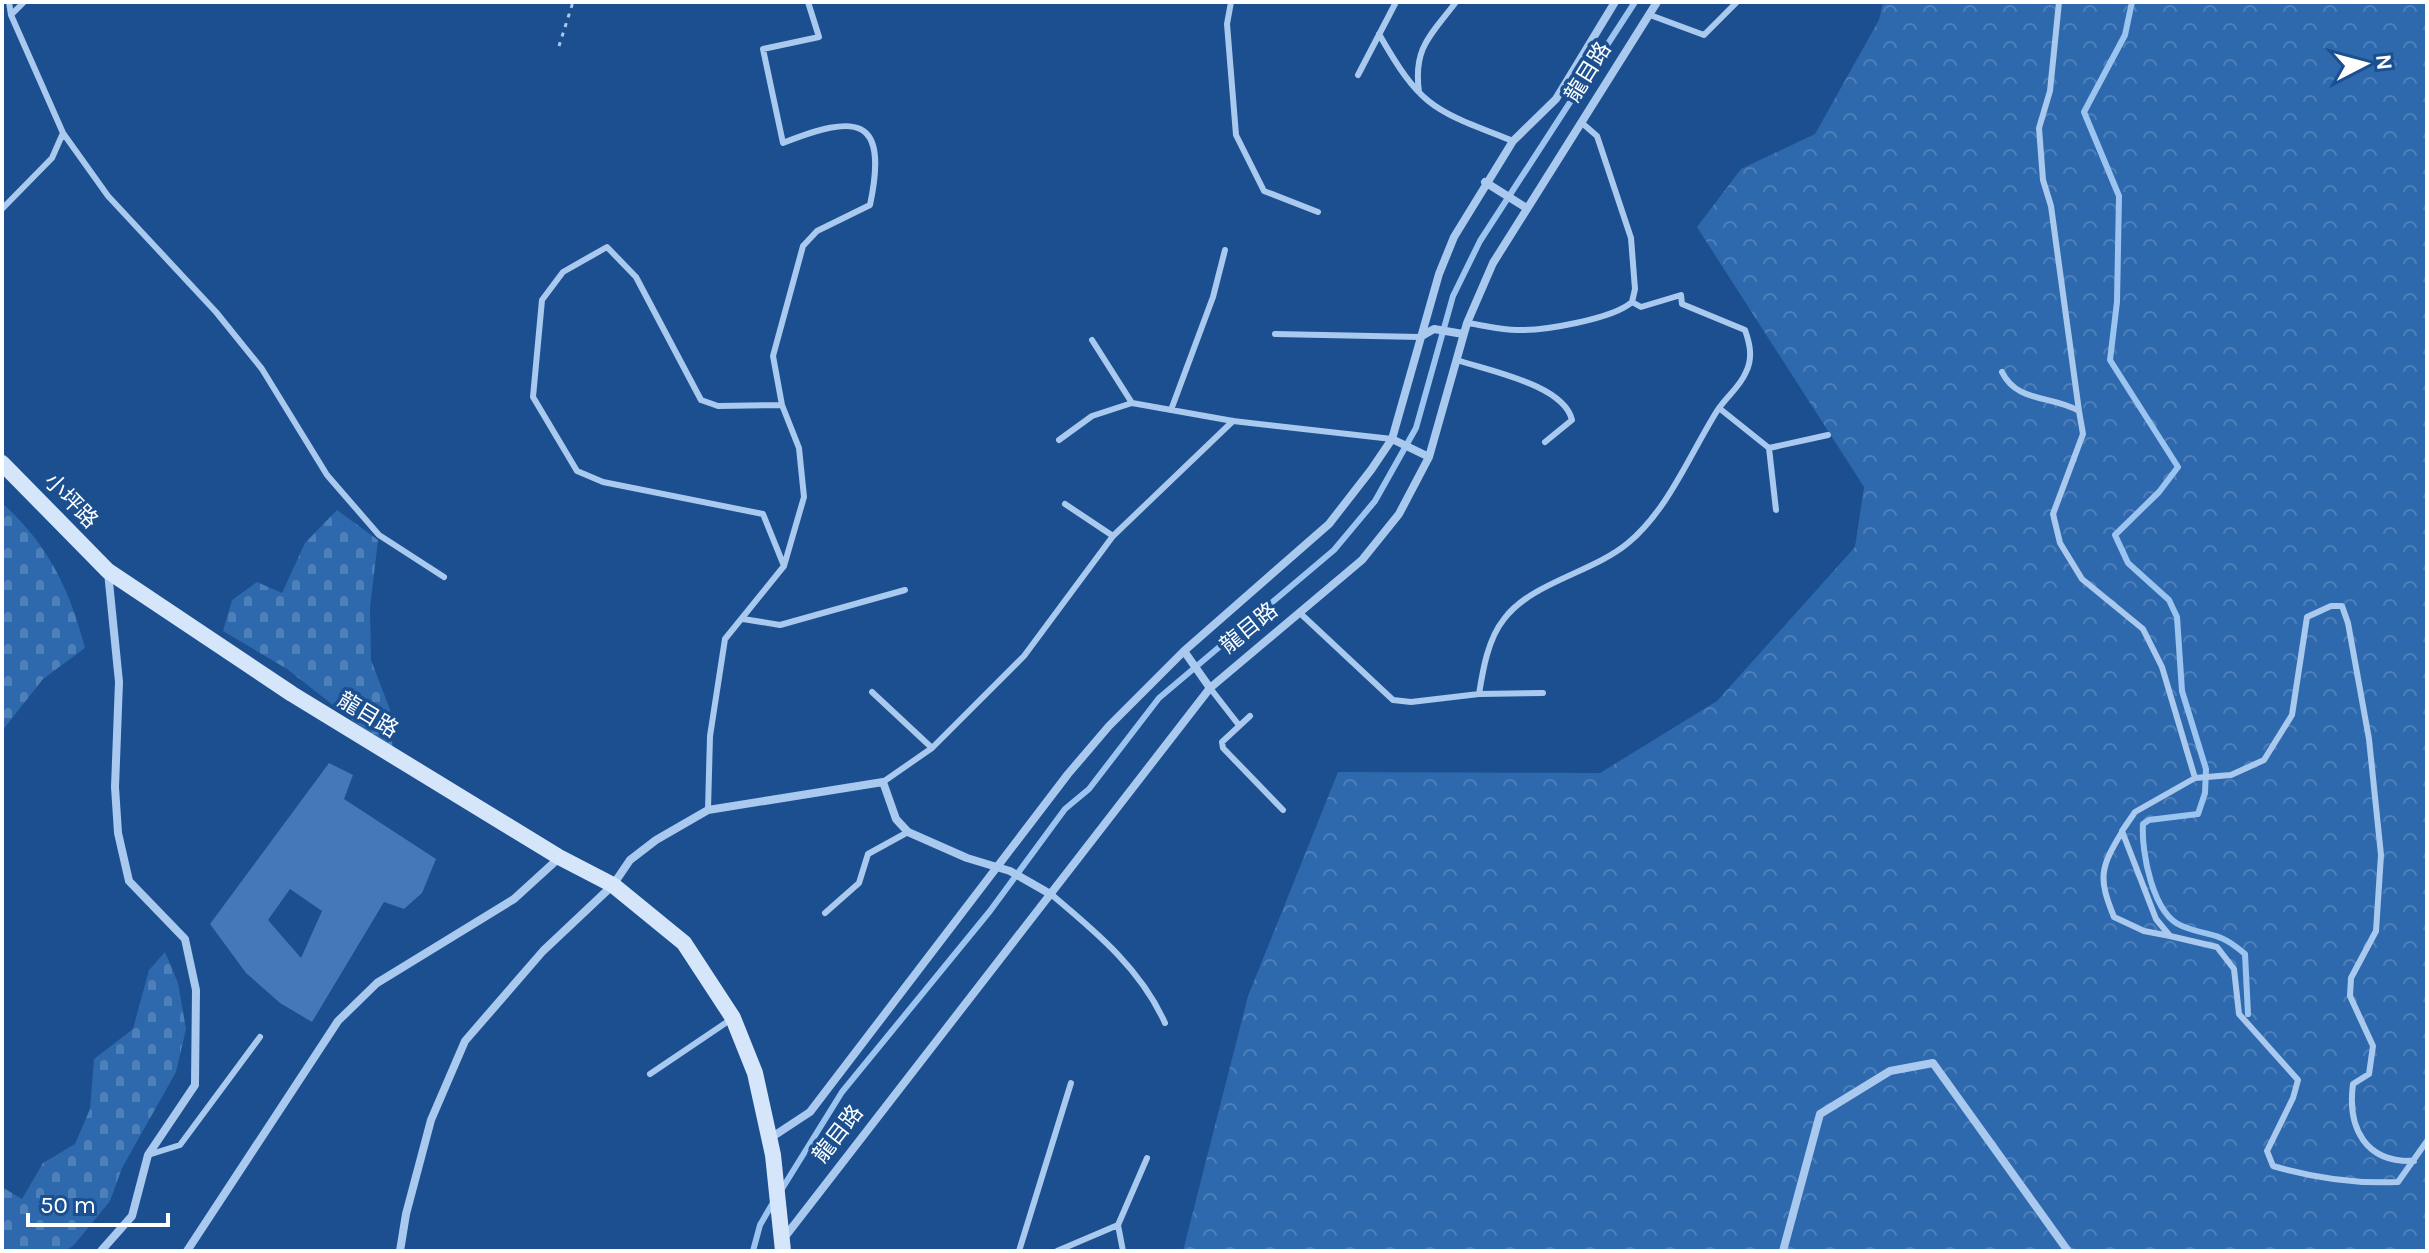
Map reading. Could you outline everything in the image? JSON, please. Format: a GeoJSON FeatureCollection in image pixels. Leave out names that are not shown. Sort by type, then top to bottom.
{"type":"FeatureCollection","features":[{"type":"Feature","properties":{"kind":"street","name":"龍目路"},"geometry":{"type":"LineString","coordinates":[[771,1147],[810,1112],[1109,726],[1329,524],[1396,440],[1420,337],[1454,237],[1513,141],[1556,99],[1615,2]]}},
{"type":"Feature","properties":{"kind":"street","name":"龍目路"},"geometry":{"type":"LineString","coordinates":[[782,1246],[1210,688],[1362,560],[1399,514],[1429,457],[1457,360],[1460,333],[1522,204],[1582,123],[1657,2]]}},
{"type":"Feature","properties":{"kind":"street"},"geometry":{"type":"LineString","coordinates":[[1488,184],[1522,204]]}},
{"type":"Feature","properties":{"kind":"street"},"geometry":{"type":"LineString","coordinates":[[1420,337],[1434,329],[1460,333]]}},
{"type":"Feature","properties":{"kind":"street"},"geometry":{"type":"LineString","coordinates":[[1396,440],[1429,457]]}},
{"type":"Feature","properties":{"kind":"street","name":"小坪路"},"geometry":{"type":"LineString","coordinates":[[2,463],[108,571]]}},
{"type":"Feature","properties":{"kind":"street","name":"龍目路"},"geometry":{"type":"LineString","coordinates":[[108,571],[292,694],[559,857],[613,885],[684,943],[733,1018],[755,1073],[771,1147],[782,1246]]}},
{"type":"Feature","properties":{"kind":"street"},"geometry":{"type":"LineString","coordinates":[[101,1251],[132,1216],[148,1155],[195,1085],[196,990],[185,939],[129,881],[118,833],[115,787],[119,682],[108,571]]}},
{"type":"Feature","properties":{"kind":"street"},"geometry":{"type":"LineString","coordinates":[[1186,653],[1210,688]]}},
{"type":"Feature","properties":{"kind":"street"},"geometry":{"type":"LineString","coordinates":[[400,1251],[406,1214],[431,1120],[465,1041],[543,951],[613,885],[630,860],[656,840],[708,810],[883,782],[896,819],[908,832],[1010,871],[1052,895]]}},
{"type":"Feature","properties":{"kind":"street"},"geometry":{"type":"LineString","coordinates":[[187,1251],[338,1021],[377,983],[514,899],[559,857]]}},
{"type":"Feature","properties":{"kind":"street"},"geometry":{"type":"LineString","coordinates":[[1783,1251],[1820,1114],[1890,1071],[1933,1063],[2068,1251]]}},
{"type":"Feature","properties":{"kind":"lane"},"geometry":{"type":"LineString","coordinates":[[9,2],[11,15],[63,133],[108,196],[216,312],[262,369],[338,487],[379,535],[444,577]]}},
{"type":"Feature","properties":{"kind":"lane"},"geometry":{"type":"LineString","coordinates":[[11,15],[24,2]]}},
{"type":"Feature","properties":{"kind":"lane"},"geometry":{"type":"LineString","coordinates":[[708,810],[710,736],[725,639],[784,566],[804,497],[799,448],[782,405],[773,356],[803,246],[817,231],[870,205],[875,181],[873,143],[868,132],[857,125],[815,131],[783,143],[763,49],[819,37],[808,2]]}},
{"type":"Feature","properties":{"kind":"lane"},"geometry":{"type":"LineString","coordinates":[[1231,2],[1227,24],[1236,135],[1264,191],[1318,212]]}},
{"type":"Feature","properties":{"kind":"lane"},"geometry":{"type":"LineString","coordinates":[[1358,75],[1396,2]]}},
{"type":"Feature","properties":{"kind":"lane"},"geometry":{"type":"LineString","coordinates":[[1419,96],[1415,64],[1427,40],[1456,2]]}},
{"type":"Feature","properties":{"kind":"lane"},"geometry":{"type":"LineString","coordinates":[[1650,15],[1704,35],[1737,2]]}},
{"type":"Feature","properties":{"kind":"lane"},"geometry":{"type":"LineString","coordinates":[[2059,2],[2050,91],[2039,128],[2043,180],[2051,206],[2083,434],[2053,514],[2060,543],[2082,579],[2143,629],[2162,667],[2195,778]]}},
{"type":"Feature","properties":{"kind":"lane"},"geometry":{"type":"LineString","coordinates":[[1379,34],[1419,96],[1439,112],[1513,141]]}},
{"type":"Feature","properties":{"kind":"lane"},"geometry":{"type":"LineString","coordinates":[[1467,323],[1514,330],[1536,329],[1609,314],[1632,302],[1635,289],[1631,238],[1597,136],[1582,123]]}},
{"type":"Feature","properties":{"kind":"lane"},"geometry":{"type":"LineString","coordinates":[[2,209],[52,158],[63,133]]}},
{"type":"Feature","properties":{"kind":"lane"},"geometry":{"type":"LineString","coordinates":[[782,405],[718,406],[701,400],[636,277],[607,247],[563,272],[542,300],[533,397],[577,471],[603,482],[763,514],[784,566]]}},
{"type":"Feature","properties":{"kind":"lane"},"geometry":{"type":"LineString","coordinates":[[1171,410],[1213,297],[1225,250]]}},
{"type":"Feature","properties":{"kind":"lane"},"geometry":{"type":"LineString","coordinates":[[1479,694],[1495,634],[1504,618],[1528,596],[1553,586],[1630,542],[1683,470],[1719,408],[1746,372],[1750,357],[1745,330],[1682,304],[1681,295],[1641,307],[1632,302]]}},
{"type":"Feature","properties":{"kind":"lane"},"geometry":{"type":"LineString","coordinates":[[1275,334],[1420,337]]}},
{"type":"Feature","properties":{"kind":"lane"},"geometry":{"type":"LineString","coordinates":[[1092,340],[1132,403]]}},
{"type":"Feature","properties":{"kind":"lane"},"geometry":{"type":"LineString","coordinates":[[1457,360],[1552,393],[1568,407],[1572,420],[1568,427],[1545,442]]}},
{"type":"Feature","properties":{"kind":"lane"},"geometry":{"type":"LineString","coordinates":[[2002,372],[2009,386],[2019,393],[2067,404],[2079,411]]}},
{"type":"Feature","properties":{"kind":"lane"},"geometry":{"type":"LineString","coordinates":[[1059,440],[1092,416],[1132,403],[1233,421],[1396,440]]}},
{"type":"Feature","properties":{"kind":"lane"},"geometry":{"type":"LineString","coordinates":[[1719,408],[1769,448],[1776,510]]}},
{"type":"Feature","properties":{"kind":"lane"},"geometry":{"type":"LineString","coordinates":[[883,782],[932,748],[1024,656],[1113,536],[1233,421]]}},
{"type":"Feature","properties":{"kind":"lane"},"geometry":{"type":"LineString","coordinates":[[1769,448],[1828,435]]}},
{"type":"Feature","properties":{"kind":"lane"},"geometry":{"type":"LineString","coordinates":[[1065,504],[1113,536]]}},
{"type":"Feature","properties":{"kind":"lane"},"geometry":{"type":"LineString","coordinates":[[743,619],[780,625],[905,590]]}},
{"type":"Feature","properties":{"kind":"lane"},"geometry":{"type":"LineString","coordinates":[[2414,1161],[2381,1158],[2365,1143],[2350,1110],[2353,1084],[2369,1074],[2373,1046],[2350,996],[2350,987],[2351,978],[2376,931],[2381,855],[2369,739],[2342,606],[2331,606],[2307,617],[2292,715],[2264,760],[2231,775],[2195,778],[2135,812],[2108,855],[2100,883],[2114,917],[2144,931],[2217,947],[2234,969],[2239,1014],[2298,1080],[2267,1151],[2273,1166],[2308,1176],[2372,1183],[2398,1182],[2414,1161],[2427,1141]]}},
{"type":"Feature","properties":{"kind":"lane"},"geometry":{"type":"LineString","coordinates":[[1301,614],[1393,700],[1411,702],[1479,694],[1543,693]]}},
{"type":"Feature","properties":{"kind":"lane"},"geometry":{"type":"LineString","coordinates":[[1210,688],[1238,724]]}},
{"type":"Feature","properties":{"kind":"lane"},"geometry":{"type":"LineString","coordinates":[[872,692],[932,748]]}},
{"type":"Feature","properties":{"kind":"lane"},"geometry":{"type":"LineString","coordinates":[[1250,716],[1222,742],[1223,748],[1283,810]]}},
{"type":"Feature","properties":{"kind":"lane"},"geometry":{"type":"LineString","coordinates":[[2122,831],[2156,919],[2170,936]]}},
{"type":"Feature","properties":{"kind":"lane"},"geometry":{"type":"LineString","coordinates":[[825,913],[859,883],[868,854],[908,832]]}},
{"type":"Feature","properties":{"kind":"lane"},"geometry":{"type":"LineString","coordinates":[[1052,895],[1110,944],[1155,1001],[1165,1023]]}},
{"type":"Feature","properties":{"kind":"lane"},"geometry":{"type":"LineString","coordinates":[[650,1074],[733,1018]]}},
{"type":"Feature","properties":{"kind":"lane"},"geometry":{"type":"LineString","coordinates":[[148,1155],[180,1145],[260,1037]]}},
{"type":"Feature","properties":{"kind":"lane"},"geometry":{"type":"LineString","coordinates":[[1019,1251],[1071,1083]]}},
{"type":"Feature","properties":{"kind":"lane"},"geometry":{"type":"LineString","coordinates":[[1123,1251],[1118,1225],[1147,1158]]}},
{"type":"Feature","properties":{"kind":"lane"},"geometry":{"type":"LineString","coordinates":[[1057,1251],[1118,1225]]}},
{"type":"Feature","properties":{"kind":"path"},"geometry":{"type":"LineString","coordinates":[[559,46],[573,2]]}},
{"type":"Feature","properties":{"kind":"green space"},"geometry":{"type":"Polygon","coordinates":[[[1883,2],[2427,2],[2427,1251],[1183,1251],[1248,996],[1338,772],[1600,773],[1717,701],[1855,547],[1864,487],[1697,227],[1741,169],[1815,134],[1879,20],[1883,2]]]}},
{"type":"Feature","properties":{"kind":"green space"},"geometry":{"type":"Polygon","coordinates":[[[2,503],[32,535],[55,569],[72,607],[85,648],[43,679],[2,731],[2,503]]]}},
{"type":"Feature","properties":{"kind":"green space"},"geometry":{"type":"Polygon","coordinates":[[[337,510],[378,540],[370,608],[371,660],[389,707],[393,752],[287,669],[223,631],[232,600],[257,582],[282,593],[305,543],[337,510]]]}},
{"type":"Feature","properties":{"kind":"green space"},"geometry":{"type":"Polygon","coordinates":[[[165,952],[178,983],[186,1029],[176,1072],[122,1168],[110,1201],[74,1245],[65,1251],[2,1251],[2,1187],[22,1199],[43,1163],[75,1144],[90,1109],[94,1059],[133,1029],[149,970],[165,952]]]}},
{"type":"Feature","properties":{"kind":"building"},"geometry":{"type":"Polygon","coordinates":[[[329,763],[353,775],[344,799],[436,859],[422,893],[404,909],[384,902],[312,1022],[280,1003],[246,973],[210,924],[329,763]],[[290,889],[268,920],[301,958],[322,911],[290,889]]]}},
{"type":"Feature","properties":{"kind":"waterway"},"geometry":{"type":"LineString","coordinates":[[780,1192],[842,1092],[990,911],[1065,809],[1089,789],[1159,698],[1334,550],[1375,501],[1416,428],[1453,296],[1480,241],[1635,2]]}},
{"type":"Feature","properties":{"kind":"waterway"},"geometry":{"type":"LineString","coordinates":[[2132,2],[2125,35],[2084,112],[2119,196],[2117,302],[2110,360],[2178,467],[2159,492],[2115,535],[2128,563],[2169,600],[2177,617],[2182,691],[2206,769],[2205,793],[2198,814],[2149,820],[2143,824],[2144,850],[2156,896],[2172,920],[2221,938],[2245,954],[2248,1014]]}},
{"type":"Feature","properties":{"kind":"waterway"},"geometry":{"type":"LineString","coordinates":[[753,1251],[760,1225],[774,1201]]}}]}
